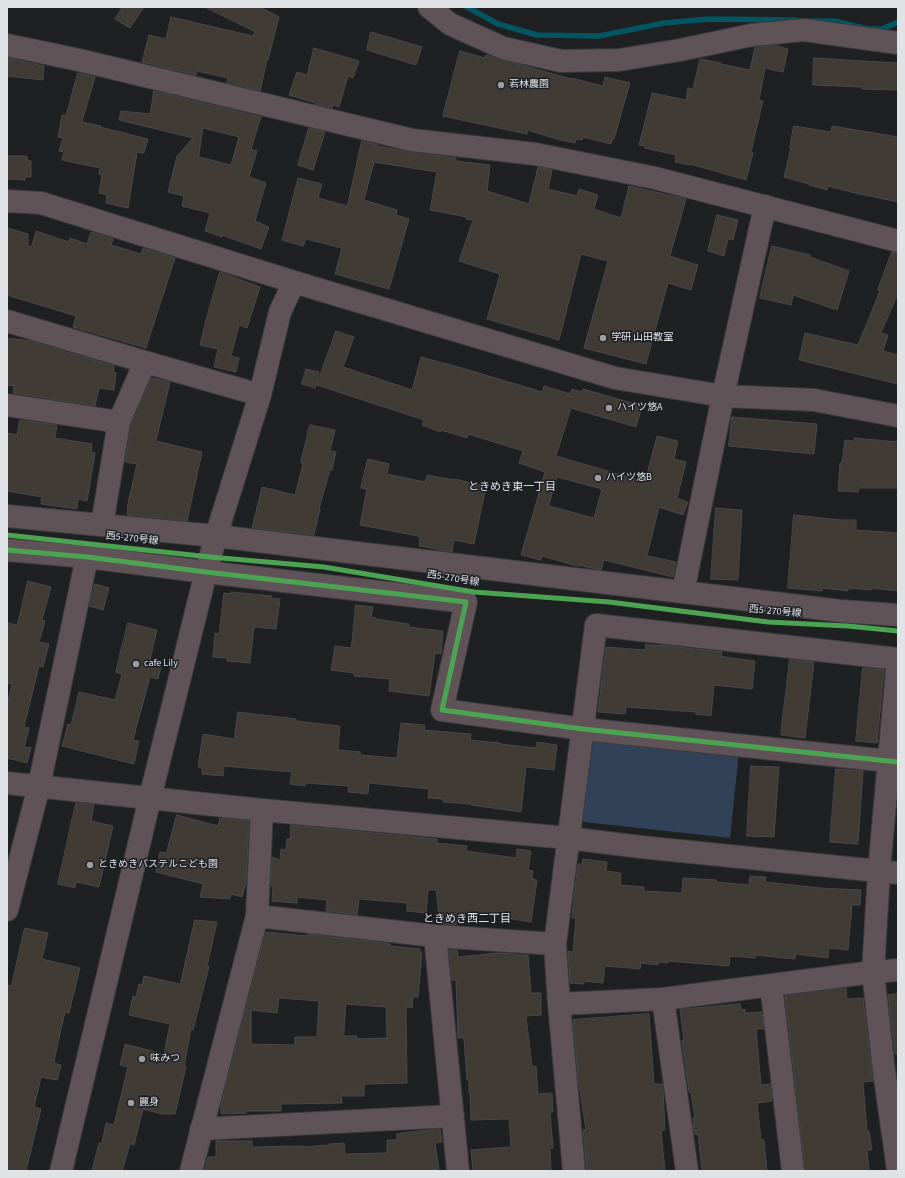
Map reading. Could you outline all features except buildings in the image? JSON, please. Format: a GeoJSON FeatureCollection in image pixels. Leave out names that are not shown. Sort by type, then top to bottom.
{"type":"FeatureCollection","features":[{"type":"Feature","properties":{"kind":"street"},"geometry":{"type":"LineString","coordinates":[[429,7],[450,24],[503,48],[561,61],[620,60],[680,50],[752,35],[804,30],[898,43]]}},
{"type":"Feature","properties":{"kind":"street"},"geometry":{"type":"LineString","coordinates":[[7,45],[79,60],[412,140],[535,154],[655,178],[898,241]]}},
{"type":"Feature","properties":{"kind":"street"},"geometry":{"type":"LineString","coordinates":[[7,201],[41,203],[294,282],[615,378],[723,396],[814,400],[898,416]]}},
{"type":"Feature","properties":{"kind":"street"},"geometry":{"type":"LineString","coordinates":[[683,592],[723,396],[766,206]]}},
{"type":"Feature","properties":{"kind":"street"},"geometry":{"type":"LineString","coordinates":[[60,1171],[206,572],[260,395],[280,312],[294,282]]}},
{"type":"Feature","properties":{"kind":"street"},"geometry":{"type":"LineString","coordinates":[[7,321],[260,395]]}},
{"type":"Feature","properties":{"kind":"street"},"geometry":{"type":"LineString","coordinates":[[102,525],[119,422],[145,362]]}},
{"type":"Feature","properties":{"kind":"street"},"geometry":{"type":"LineString","coordinates":[[7,405],[119,422]]}},
{"type":"Feature","properties":{"kind":"street"},"geometry":{"type":"LineString","coordinates":[[7,516],[216,536],[841,611],[898,615]]}},
{"type":"Feature","properties":{"kind":"street"},"geometry":{"type":"LineString","coordinates":[[7,550],[87,557],[466,602],[442,710],[583,729],[893,762]]}},
{"type":"Feature","properties":{"kind":"street"},"geometry":{"type":"LineString","coordinates":[[7,910],[39,786],[87,557]]}},
{"type":"Feature","properties":{"kind":"street"},"geometry":{"type":"LineString","coordinates":[[574,1171],[555,944],[596,625],[898,659],[888,872],[873,972],[891,1070],[898,1170]]}},
{"type":"Feature","properties":{"kind":"street"},"geometry":{"type":"LineString","coordinates":[[7,783],[262,810],[568,838],[641,847],[888,872]]}},
{"type":"Feature","properties":{"kind":"street"},"geometry":{"type":"LineString","coordinates":[[191,1171],[257,916],[262,810]]}},
{"type":"Feature","properties":{"kind":"street"},"geometry":{"type":"LineString","coordinates":[[257,916],[435,936],[555,944]]}},
{"type":"Feature","properties":{"kind":"street"},"geometry":{"type":"LineString","coordinates":[[435,936],[458,1171]]}},
{"type":"Feature","properties":{"kind":"street"},"geometry":{"type":"LineString","coordinates":[[559,1004],[663,999],[898,970]]}},
{"type":"Feature","properties":{"kind":"street"},"geometry":{"type":"LineString","coordinates":[[771,985],[793,1171]]}},
{"type":"Feature","properties":{"kind":"street"},"geometry":{"type":"LineString","coordinates":[[663,999],[687,1171]]}},
{"type":"Feature","properties":{"kind":"street"},"geometry":{"type":"LineString","coordinates":[[201,1129],[452,1116]]}},
{"type":"Feature","properties":{"kind":"shaded area"},"geometry":{"type":"Polygon","coordinates":[[[594,736],[739,752],[730,838],[584,822],[578,815],[587,743],[594,736]]]}},
{"type":"Feature","properties":{"kind":"waterway"},"geometry":{"type":"LineString","coordinates":[[467,7],[498,24],[537,35],[599,36],[664,23],[709,19],[796,20]]}},
{"type":"Feature","properties":{"kind":"waterway"},"geometry":{"type":"LineString","coordinates":[[811,21],[834,21],[868,29],[882,29],[898,22]]}},
{"type":"Feature","properties":{"kind":"cycle path","name":"西5-270号線"},"geometry":{"type":"LineString","coordinates":[[7,535],[210,557],[324,567],[474,592],[609,602],[768,622],[848,626],[898,631]]}},
{"type":"Feature","properties":{"kind":"cycle path"},"geometry":{"type":"LineString","coordinates":[[7,550],[87,557],[466,602],[442,710],[583,729],[898,762]]}},
{"type":"Feature","properties":{"kind":"place","name":"若林農園"},"geometry":{"type":"Point","coordinates":[501,85]}},
{"type":"Feature","properties":{"kind":"place","name":"学研 山田教室"},"geometry":{"type":"Point","coordinates":[603,338]}},
{"type":"Feature","properties":{"kind":"place","name":"ハイツ悠A"},"geometry":{"type":"Point","coordinates":[609,408]}},
{"type":"Feature","properties":{"kind":"place","name":"ハイツ悠B"},"geometry":{"type":"Point","coordinates":[598,478]}},
{"type":"Feature","properties":{"kind":"place","name":"cafe Lily"},"geometry":{"type":"Point","coordinates":[136,664]}},
{"type":"Feature","properties":{"kind":"place","name":"ときめきパステルこども園"},"geometry":{"type":"Point","coordinates":[90,865]}},
{"type":"Feature","properties":{"kind":"place","name":"味みつ"},"geometry":{"type":"Point","coordinates":[142,1059]}},
{"type":"Feature","properties":{"kind":"place","name":"麗身"},"geometry":{"type":"Point","coordinates":[131,1103]}},
{"type":"Feature","properties":{"kind":"district","name":"ときめき東一丁目"},"geometry":{"type":"Point","coordinates":[512,488]}},
{"type":"Feature","properties":{"kind":"district","name":"ときめき西二丁目"},"geometry":{"type":"Point","coordinates":[467,920]}}]}
